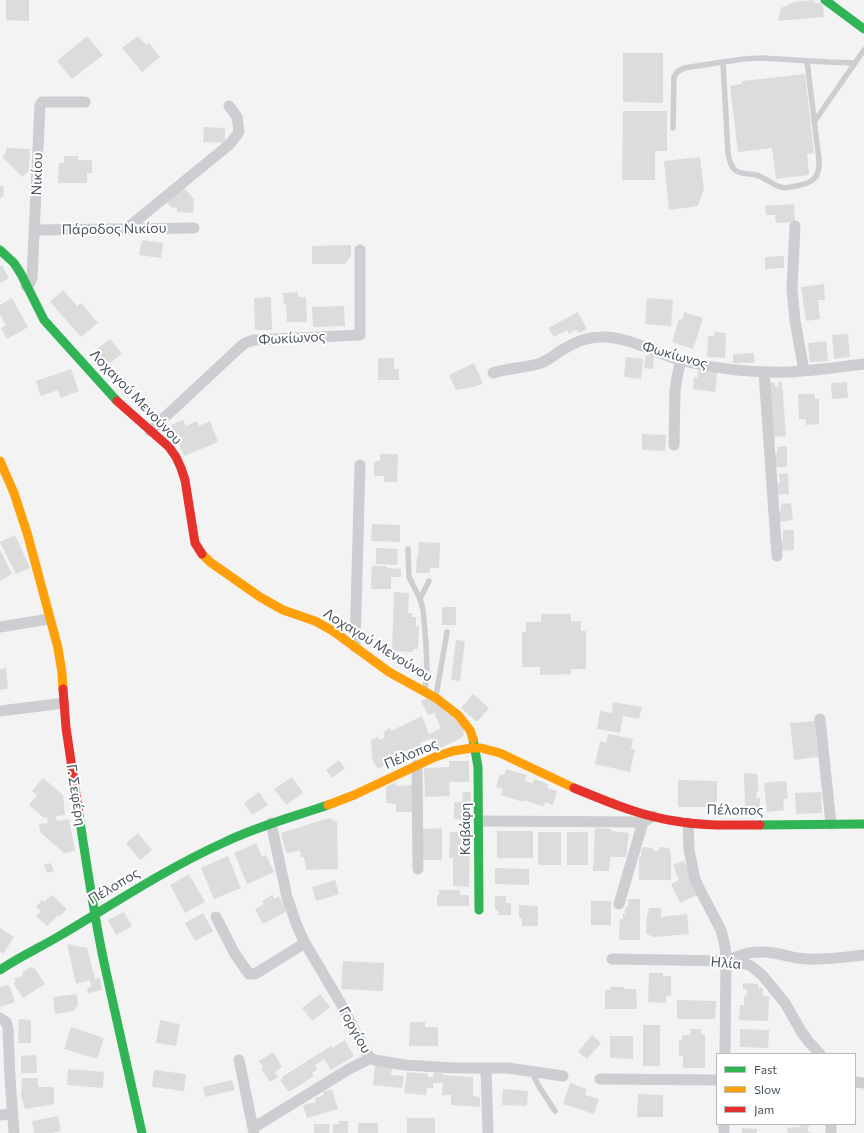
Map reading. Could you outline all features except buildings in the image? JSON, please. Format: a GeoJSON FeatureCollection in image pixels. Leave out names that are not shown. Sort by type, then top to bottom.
{"type":"FeatureCollection","features":[{"type":"Feature","properties":{"kind":"street"},"geometry":{"type":"LineString","coordinates":[[825,0],[864,29]]}},
{"type":"Feature","properties":{"kind":"street","name":"Νικίου"},"geometry":{"type":"LineString","coordinates":[[26,286],[31,281],[40,105],[42,102],[84,102]]}},
{"type":"Feature","properties":{"kind":"street"},"geometry":{"type":"LineString","coordinates":[[126,229],[230,144],[239,132],[237,117],[229,106]]}},
{"type":"Feature","properties":{"kind":"street"},"geometry":{"type":"LineString","coordinates":[[794,226],[792,288],[795,321],[804,371]]}},
{"type":"Feature","properties":{"kind":"street","name":"Πάροδος Νικίου"},"geometry":{"type":"LineString","coordinates":[[34,230],[194,228]]}},
{"type":"Feature","properties":{"kind":"street","name":"Φωκίωνος"},"geometry":{"type":"LineString","coordinates":[[150,431],[248,342],[264,339],[360,335],[360,250]]}},
{"type":"Feature","properties":{"kind":"street","name":"Λοχαγού Μενούνου"},"geometry":{"type":"LineString","coordinates":[[2,254],[19,271],[44,320],[122,405],[172,451],[181,467],[186,487],[195,543],[206,559],[260,597],[283,610],[315,621],[333,631],[376,663],[436,698],[458,715],[466,724],[472,735],[475,748]]}},
{"type":"Feature","properties":{"kind":"street","name":"Φωκίωνος"},"geometry":{"type":"LineString","coordinates":[[493,373],[507,369],[539,364],[575,343],[589,338],[602,336],[620,339],[681,360],[722,368],[764,372],[804,371],[864,364]]}},
{"type":"Feature","properties":{"kind":"street"},"geometry":{"type":"LineString","coordinates":[[674,445],[675,391],[681,360]]}},
{"type":"Feature","properties":{"kind":"street"},"geometry":{"type":"LineString","coordinates":[[764,372],[777,556]]}},
{"type":"Feature","properties":{"kind":"street","name":"Γ. Σεφέρη"},"geometry":{"type":"LineString","coordinates":[[0,461],[14,493],[28,536],[58,648],[62,672],[69,751],[88,875],[104,959],[142,1133]]}},
{"type":"Feature","properties":{"kind":"street"},"geometry":{"type":"LineString","coordinates":[[355,647],[360,465]]}},
{"type":"Feature","properties":{"kind":"street"},"geometry":{"type":"LineString","coordinates":[[0,627],[49,619]]}},
{"type":"Feature","properties":{"kind":"street"},"geometry":{"type":"LineString","coordinates":[[0,711],[64,704]]}},
{"type":"Feature","properties":{"kind":"street"},"geometry":{"type":"LineString","coordinates":[[820,719],[831,824]]}},
{"type":"Feature","properties":{"kind":"street","name":"Πέλοπος"},"geometry":{"type":"LineString","coordinates":[[0,970],[146,883],[208,850],[251,830],[342,800],[417,765],[447,753],[465,749],[475,748],[489,750],[504,755],[552,778],[618,804],[648,819],[660,819],[688,824],[864,824]]}},
{"type":"Feature","properties":{"kind":"street","name":"Καβάφη"},"geometry":{"type":"LineString","coordinates":[[475,748],[478,767],[479,910]]}},
{"type":"Feature","properties":{"kind":"street"},"geometry":{"type":"LineString","coordinates":[[417,765],[418,869]]}},
{"type":"Feature","properties":{"kind":"street"},"geometry":{"type":"LineString","coordinates":[[479,821],[648,819],[619,904]]}},
{"type":"Feature","properties":{"kind":"street","name":"Γοργίου"},"geometry":{"type":"LineString","coordinates":[[271,823],[288,897],[297,926],[305,944],[340,1002],[370,1058],[381,1062],[418,1066],[508,1068],[563,1076]]}},
{"type":"Feature","properties":{"kind":"street"},"geometry":{"type":"LineString","coordinates":[[688,824],[689,850],[693,870],[700,890],[721,930],[725,946],[725,1053]]}},
{"type":"Feature","properties":{"kind":"street"},"geometry":{"type":"LineString","coordinates":[[216,917],[235,954],[248,974],[255,974],[305,944]]}},
{"type":"Feature","properties":{"kind":"street"},"geometry":{"type":"LineString","coordinates":[[726,962],[739,955],[755,952],[775,953],[794,958],[807,959],[864,956]]}},
{"type":"Feature","properties":{"kind":"street","name":"Ηλία"},"geometry":{"type":"LineString","coordinates":[[612,959],[726,962],[751,966],[762,975],[785,1003],[801,1031],[819,1053]]}},
{"type":"Feature","properties":{"kind":"street"},"geometry":{"type":"LineString","coordinates":[[0,1018],[6,1022],[8,1028],[14,1133]]}},
{"type":"Feature","properties":{"kind":"street"},"geometry":{"type":"LineString","coordinates":[[239,1060],[253,1131],[348,1069],[370,1058]]}},
{"type":"Feature","properties":{"kind":"street"},"geometry":{"type":"LineString","coordinates":[[486,1068],[488,1133]]}},
{"type":"Feature","properties":{"kind":"street"},"geometry":{"type":"LineString","coordinates":[[600,1079],[716,1080]]}},
{"type":"Feature","properties":{"kind":"street"},"geometry":{"type":"LineString","coordinates":[[0,1115],[12,1114]]}},
{"type":"Feature","properties":{"kind":"lane"},"geometry":{"type":"LineString","coordinates":[[814,122],[864,50]]}},
{"type":"Feature","properties":{"kind":"lane"},"geometry":{"type":"LineString","coordinates":[[673,128],[674,77],[677,72],[684,68],[761,58],[855,63]]}},
{"type":"Feature","properties":{"kind":"lane"},"geometry":{"type":"LineString","coordinates":[[723,62],[728,153],[731,164],[734,170],[740,173],[756,175],[782,188],[811,182],[817,176],[819,165],[808,61]]}},
{"type":"Feature","properties":{"kind":"lane"},"geometry":{"type":"LineString","coordinates":[[408,549],[409,576],[423,609],[427,670],[425,691]]}},
{"type":"Feature","properties":{"kind":"lane"},"geometry":{"type":"LineString","coordinates":[[420,599],[429,581]]}},
{"type":"Feature","properties":{"kind":"lane"},"geometry":{"type":"LineString","coordinates":[[436,698],[447,632]]}},
{"type":"Feature","properties":{"kind":"lane"},"geometry":{"type":"LineString","coordinates":[[532,1071],[538,1085],[555,1112]]}},
{"type":"Feature","properties":{"kind":"traffic: fast"},"geometry":{"type":"LineString","coordinates":[[825,0],[864,29]]}},
{"type":"Feature","properties":{"kind":"traffic: fast"},"geometry":{"type":"LineString","coordinates":[[0,250],[14,263],[21,274],[44,320],[117,401]]}},
{"type":"Feature","properties":{"kind":"traffic: fast"},"geometry":{"type":"LineString","coordinates":[[473,739],[478,767],[479,910]]}},
{"type":"Feature","properties":{"kind":"traffic: fast"},"geometry":{"type":"LineString","coordinates":[[0,970],[182,863],[237,836],[328,805]]}},
{"type":"Feature","properties":{"kind":"traffic: fast"},"geometry":{"type":"LineString","coordinates":[[79,815],[101,948],[142,1133]]}},
{"type":"Feature","properties":{"kind":"traffic: fast"},"geometry":{"type":"LineString","coordinates":[[760,825],[864,824]]}},
{"type":"Feature","properties":{"kind":"traffic: slow"},"geometry":{"type":"LineString","coordinates":[[0,461],[14,493],[28,536],[58,648],[63,689]]}},
{"type":"Feature","properties":{"kind":"traffic: slow"},"geometry":{"type":"LineString","coordinates":[[202,554],[210,562],[260,597],[283,610],[315,621],[333,631],[389,672],[436,698],[458,715],[470,730],[473,739]]}},
{"type":"Feature","properties":{"kind":"traffic: slow"},"geometry":{"type":"LineString","coordinates":[[328,805],[354,795],[435,757],[453,751],[472,748],[481,748],[500,753],[574,788]]}},
{"type":"Feature","properties":{"kind":"traffic: jam"},"geometry":{"type":"LineString","coordinates":[[117,401],[169,447],[176,457],[185,480],[195,543],[202,554]]}},
{"type":"Feature","properties":{"kind":"traffic: jam"},"geometry":{"type":"LineString","coordinates":[[63,689],[66,728],[79,815]]}},
{"type":"Feature","properties":{"kind":"traffic: jam"},"geometry":{"type":"LineString","coordinates":[[574,788],[623,808],[662,819],[686,823],[760,825]]}}]}
